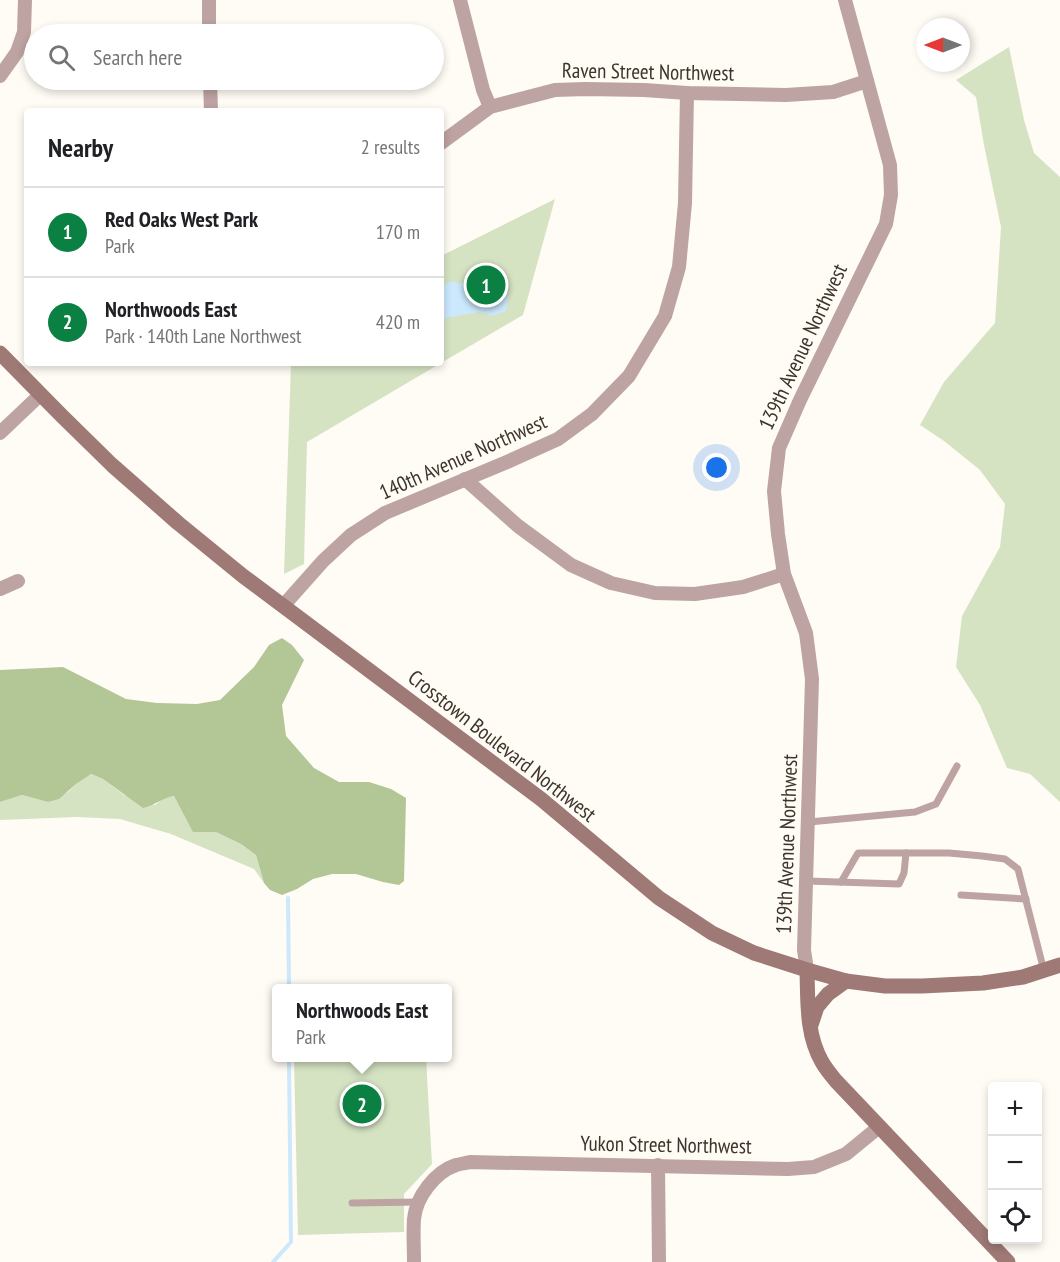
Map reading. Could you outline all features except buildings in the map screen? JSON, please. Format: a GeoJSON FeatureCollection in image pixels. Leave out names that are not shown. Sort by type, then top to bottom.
{"type":"FeatureCollection","features":[{"type":"Feature","properties":{"kind":"street"},"geometry":{"type":"LineString","coordinates":[[24,24],[25,0]]}},
{"type":"Feature","properties":{"kind":"street"},"geometry":{"type":"LineString","coordinates":[[209,0],[209,24]]}},
{"type":"Feature","properties":{"kind":"street"},"geometry":{"type":"LineString","coordinates":[[460,0],[483,90],[490,107]]}},
{"type":"Feature","properties":{"kind":"street","name":"139th Avenue Northwest"},"geometry":{"type":"LineString","coordinates":[[807,970],[804,950],[812,679],[806,633],[784,574],[774,491],[779,448],[886,224],[891,195],[890,165],[845,0]]}},
{"type":"Feature","properties":{"kind":"street"},"geometry":{"type":"LineString","coordinates":[[0,76],[17,52],[24,32]]}},
{"type":"Feature","properties":{"kind":"street","name":"Raven Street Northwest"},"geometry":{"type":"LineString","coordinates":[[444,140],[490,107],[555,90],[644,90],[786,95],[833,92],[867,81]]}},
{"type":"Feature","properties":{"kind":"street"},"geometry":{"type":"LineString","coordinates":[[210,90],[211,108]]}},
{"type":"Feature","properties":{"kind":"street","name":"140th Avenue Northwest"},"geometry":{"type":"LineString","coordinates":[[283,606],[323,561],[351,535],[385,513],[558,439],[592,414],[629,376],[665,316],[679,267],[685,203],[687,93]]}},
{"type":"Feature","properties":{"kind":"street","name":"Crosstown Boulevard Northwest"},"geometry":{"type":"LineString","coordinates":[[0,352],[40,395],[112,465],[211,551],[516,780],[573,825],[637,881],[712,933],[754,953],[807,970],[846,981],[885,986],[983,983],[1023,977],[1060,965]]}},
{"type":"Feature","properties":{"kind":"street"},"geometry":{"type":"LineString","coordinates":[[0,433],[40,395]]}},
{"type":"Feature","properties":{"kind":"street"},"geometry":{"type":"LineString","coordinates":[[465,479],[518,526],[572,565],[611,584],[655,593],[695,594],[743,587],[784,574]]}},
{"type":"Feature","properties":{"kind":"street"},"geometry":{"type":"LineString","coordinates":[[0,588],[18,581]]}},
{"type":"Feature","properties":{"kind":"street"},"geometry":{"type":"LineString","coordinates":[[807,970],[810,1028],[822,1062],[836,1081],[879,1127],[988,1234]]}},
{"type":"Feature","properties":{"kind":"street"},"geometry":{"type":"LineString","coordinates":[[810,1028],[817,1007],[828,994],[846,981]]}},
{"type":"Feature","properties":{"kind":"street","name":"Yukon Street Northwest"},"geometry":{"type":"LineString","coordinates":[[418,1202],[441,1173],[455,1165],[470,1162],[788,1169],[814,1167],[846,1154],[879,1127]]}},
{"type":"Feature","properties":{"kind":"street"},"geometry":{"type":"LineString","coordinates":[[658,1165],[659,1262]]}},
{"type":"Feature","properties":{"kind":"street"},"geometry":{"type":"LineString","coordinates":[[414,1262],[414,1217],[418,1202]]}},
{"type":"Feature","properties":{"kind":"street"},"geometry":{"type":"LineString","coordinates":[[995,1244],[1008,1262]]}},
{"type":"Feature","properties":{"kind":"lane"},"geometry":{"type":"LineString","coordinates":[[809,822],[915,812],[936,804],[957,766]]}},
{"type":"Feature","properties":{"kind":"lane"},"geometry":{"type":"LineString","coordinates":[[841,882],[858,853],[949,853],[1005,859],[1018,869],[1044,970]]}},
{"type":"Feature","properties":{"kind":"lane"},"geometry":{"type":"LineString","coordinates":[[807,881],[899,884],[904,873],[906,853]]}},
{"type":"Feature","properties":{"kind":"lane"},"geometry":{"type":"LineString","coordinates":[[961,895],[1026,898]]}},
{"type":"Feature","properties":{"kind":"lane"},"geometry":{"type":"LineString","coordinates":[[352,1203],[418,1202]]}},
{"type":"Feature","properties":{"kind":"green space"},"geometry":{"type":"Polygon","coordinates":[[[1009,47],[1024,120],[1034,153],[1060,177],[1060,802],[1030,774],[1007,768],[980,705],[956,667],[962,616],[1000,547],[1005,504],[980,470],[920,425],[944,382],[995,323],[1001,227],[976,97],[956,80],[1009,47]]]}},
{"type":"Feature","properties":{"kind":"green space"},"geometry":{"type":"Polygon","coordinates":[[[555,199],[523,315],[444,361],[444,254],[555,199]]]}},
{"type":"Feature","properties":{"kind":"green space"},"geometry":{"type":"Polygon","coordinates":[[[291,366],[436,366],[307,442],[304,564],[284,574],[291,366]]]}},
{"type":"Feature","properties":{"kind":"green space"},"geometry":{"type":"Polygon","coordinates":[[[282,638],[292,645],[304,660],[282,705],[286,736],[314,768],[339,782],[369,782],[391,789],[406,798],[404,881],[399,885],[356,874],[332,874],[313,879],[282,895],[270,890],[264,883],[256,855],[241,844],[216,832],[193,832],[174,796],[143,808],[103,779],[91,774],[59,799],[48,802],[22,795],[0,802],[0,670],[63,667],[126,699],[157,703],[197,704],[220,700],[254,667],[269,645],[282,638]]]}},
{"type":"Feature","properties":{"kind":"green space"},"geometry":{"type":"Polygon","coordinates":[[[90,774],[103,779],[124,795],[155,805],[164,798],[174,796],[193,831],[216,832],[241,844],[256,855],[264,883],[254,869],[171,834],[120,819],[77,817],[0,820],[0,802],[22,795],[48,802],[68,792],[90,774]]]}},
{"type":"Feature","properties":{"kind":"green space"},"geometry":{"type":"Polygon","coordinates":[[[294,1062],[426,1062],[432,1164],[404,1194],[404,1232],[298,1235],[294,1062]]]}},
{"type":"Feature","properties":{"kind":"water"},"geometry":{"type":"Polygon","coordinates":[[[482,276],[498,276],[507,292],[506,311],[492,316],[479,312],[444,318],[444,285],[454,281],[458,284],[482,276]]]}},
{"type":"Feature","properties":{"kind":"waterway"},"geometry":{"type":"LineString","coordinates":[[288,898],[289,984]]}},
{"type":"Feature","properties":{"kind":"waterway"},"geometry":{"type":"LineString","coordinates":[[273,1262],[291,1242],[289,1062]]}},
{"type":"Feature","properties":{"kind":"place","name":"Red Oaks West Park"},"geometry":{"type":"Point","coordinates":[486,285]}},
{"type":"Feature","properties":{"kind":"place","name":"Northwoods East"},"geometry":{"type":"Point","coordinates":[362,1104]}}]}
